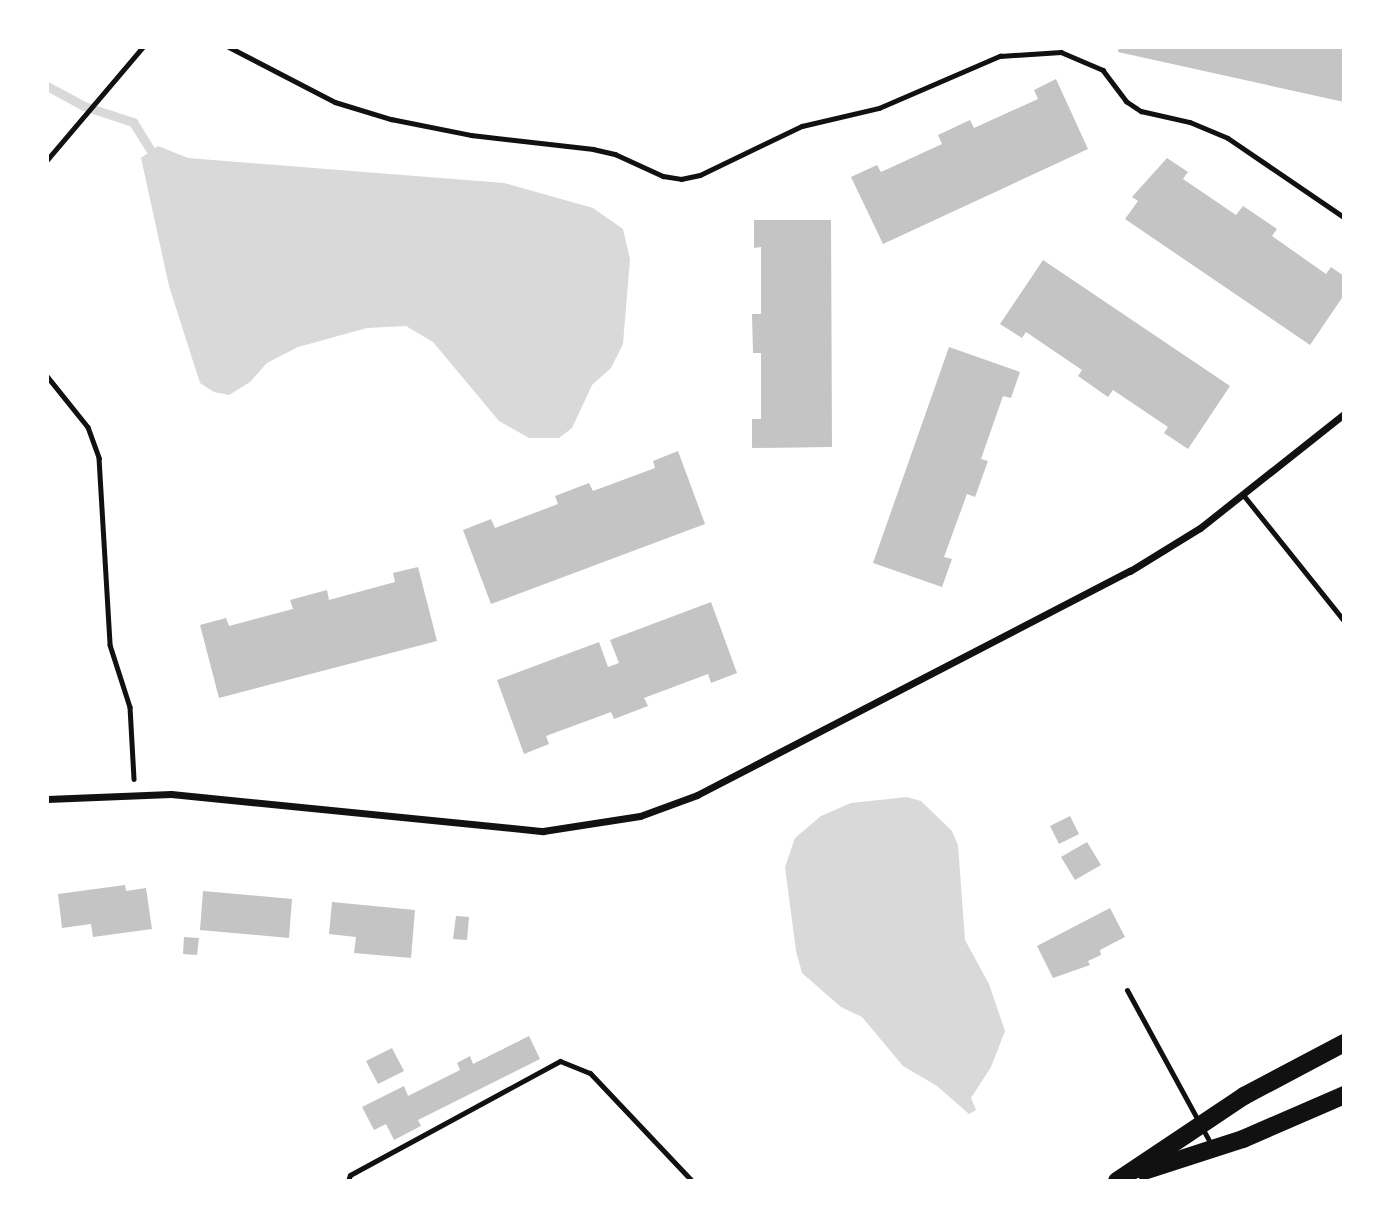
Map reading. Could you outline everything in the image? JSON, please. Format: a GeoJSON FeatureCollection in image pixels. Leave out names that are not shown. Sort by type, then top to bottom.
{"type":"FeatureCollection","features":[{"type":"Feature","properties":{"kind":"main road"},"geometry":{"type":"LineString","coordinates":[[1120,1179],[1244,1096],[1344,1043]]}},
{"type":"Feature","properties":{"kind":"main road"},"geometry":{"type":"LineString","coordinates":[[1120,1179],[1213,1149],[1344,1095]]}},
{"type":"Feature","properties":{"kind":"street"},"geometry":{"type":"LineString","coordinates":[[47,799],[133,794],[542,831],[640,816],[697,795],[1130,571],[1244,496],[1344,414]]}},
{"type":"Feature","properties":{"kind":"lane"},"geometry":{"type":"LineString","coordinates":[[1244,496],[1344,621]]}},
{"type":"Feature","properties":{"kind":"lane"},"geometry":{"type":"LineString","coordinates":[[1126,990],[1213,1149]]}},
{"type":"Feature","properties":{"kind":"lane"},"geometry":{"type":"LineString","coordinates":[[348,1181],[350,1175],[560,1061],[590,1073],[692,1181]]}},
{"type":"Feature","properties":{"kind":"path"},"geometry":{"type":"LineString","coordinates":[[47,160],[143,47]]}},
{"type":"Feature","properties":{"kind":"path"},"geometry":{"type":"LineString","coordinates":[[229,47],[335,102],[391,119],[471,135],[593,149],[681,179],[700,175],[802,126],[879,108],[1000,56],[1061,52],[1103,70],[1126,101],[1141,111],[1190,122],[1228,138],[1344,216]]}},
{"type":"Feature","properties":{"kind":"path"},"geometry":{"type":"LineString","coordinates":[[47,376],[88,427],[99,458],[106,611],[110,645],[130,707],[133,794]]}},
{"type":"Feature","properties":{"kind":"shaded area"},"geometry":{"type":"Polygon","coordinates":[[[158,146],[188,158],[504,183],[593,208],[623,229],[630,259],[623,344],[611,368],[592,385],[572,428],[559,438],[529,438],[499,421],[433,342],[406,326],[367,328],[298,347],[267,363],[250,382],[229,395],[214,392],[200,383],[169,286],[141,158],[158,146]]]}},
{"type":"Feature","properties":{"kind":"shaded area"},"geometry":{"type":"Polygon","coordinates":[[[907,797],[921,801],[952,831],[958,845],[965,940],[989,984],[1005,1031],[991,1067],[971,1098],[976,1110],[969,1114],[937,1086],[903,1066],[862,1017],[841,1007],[802,973],[796,951],[785,867],[795,838],[821,816],[851,803],[907,797]]]}},
{"type":"Feature","properties":{"kind":"building"},"geometry":{"type":"Polygon","coordinates":[[[1119,47],[1344,47],[1344,102],[1118,52],[1119,47]]]}},
{"type":"Feature","properties":{"kind":"building"},"geometry":{"type":"Polygon","coordinates":[[[1056,79],[1088,149],[883,244],[851,177],[877,165],[881,172],[942,144],[938,135],[970,120],[974,128],[1038,99],[1034,90],[1056,79]]]}},
{"type":"Feature","properties":{"kind":"building"},"geometry":{"type":"Polygon","coordinates":[[[1167,158],[1188,172],[1183,179],[1236,215],[1243,206],[1277,229],[1272,236],[1326,274],[1331,267],[1344,276],[1344,295],[1310,345],[1125,219],[1138,201],[1132,197],[1167,158]]]}},
{"type":"Feature","properties":{"kind":"building"},"geometry":{"type":"Polygon","coordinates":[[[754,220],[831,220],[832,447],[752,448],[752,419],[761,419],[761,353],[753,353],[752,314],[761,314],[761,247],[754,248],[754,220]]]}},
{"type":"Feature","properties":{"kind":"building"},"geometry":{"type":"Polygon","coordinates":[[[1043,260],[1230,386],[1188,449],[1164,433],[1168,427],[1113,390],[1108,397],[1078,376],[1082,370],[1026,332],[1022,338],[1000,324],[1043,260]]]}},
{"type":"Feature","properties":{"kind":"building"},"geometry":{"type":"Polygon","coordinates":[[[949,347],[1020,372],[1011,398],[1003,396],[981,459],[988,461],[975,497],[967,494],[944,557],[952,559],[942,587],[873,563],[949,347]]]}},
{"type":"Feature","properties":{"kind":"building"},"geometry":{"type":"Polygon","coordinates":[[[678,451],[705,524],[491,604],[463,530],[491,519],[495,528],[558,504],[555,496],[589,483],[593,491],[655,468],[653,461],[678,451]]]}},
{"type":"Feature","properties":{"kind":"building"},"geometry":{"type":"Polygon","coordinates":[[[418,567],[437,641],[219,698],[200,625],[226,618],[229,626],[293,609],[290,600],[327,590],[329,600],[395,582],[393,573],[418,567]]]}},
{"type":"Feature","properties":{"kind":"building"},"geometry":{"type":"Polygon","coordinates":[[[711,602],[737,673],[711,683],[708,674],[644,698],[648,706],[614,719],[611,712],[546,736],[549,744],[524,754],[497,680],[599,642],[608,667],[619,663],[610,640],[711,602]]]}},
{"type":"Feature","properties":{"kind":"building"},"geometry":{"type":"Polygon","coordinates":[[[1070,816],[1079,834],[1059,844],[1050,826],[1070,816]]]}},
{"type":"Feature","properties":{"kind":"building"},"geometry":{"type":"Polygon","coordinates":[[[1087,842],[1101,865],[1075,880],[1061,857],[1087,842]]]}},
{"type":"Feature","properties":{"kind":"building"},"geometry":{"type":"Polygon","coordinates":[[[125,885],[126,891],[146,888],[152,929],[93,937],[91,924],[62,928],[58,894],[125,885]]]}},
{"type":"Feature","properties":{"kind":"building"},"geometry":{"type":"Polygon","coordinates":[[[203,891],[292,899],[289,938],[200,930],[203,891]]]}},
{"type":"Feature","properties":{"kind":"building"},"geometry":{"type":"Polygon","coordinates":[[[332,902],[415,910],[411,958],[354,953],[356,937],[329,934],[332,902]]]}},
{"type":"Feature","properties":{"kind":"building"},"geometry":{"type":"Polygon","coordinates":[[[1110,908],[1125,937],[1100,950],[1101,955],[1088,961],[1090,965],[1053,978],[1037,946],[1110,908]]]}},
{"type":"Feature","properties":{"kind":"building"},"geometry":{"type":"Polygon","coordinates":[[[456,916],[469,917],[467,940],[453,939],[456,916]]]}},
{"type":"Feature","properties":{"kind":"building"},"geometry":{"type":"Polygon","coordinates":[[[184,937],[199,938],[197,955],[183,954],[184,937]]]}},
{"type":"Feature","properties":{"kind":"building"},"geometry":{"type":"Polygon","coordinates":[[[529,1036],[540,1059],[418,1120],[421,1126],[394,1140],[386,1124],[374,1130],[362,1107],[404,1086],[408,1096],[460,1070],[457,1063],[470,1056],[473,1064],[529,1036]]]}},
{"type":"Feature","properties":{"kind":"building"},"geometry":{"type":"Polygon","coordinates":[[[392,1048],[404,1071],[378,1084],[366,1061],[392,1048]]]}},
{"type":"Feature","properties":{"kind":"waterway"},"geometry":{"type":"LineString","coordinates":[[47,86],[84,106],[133,122],[151,151]]}}]}
